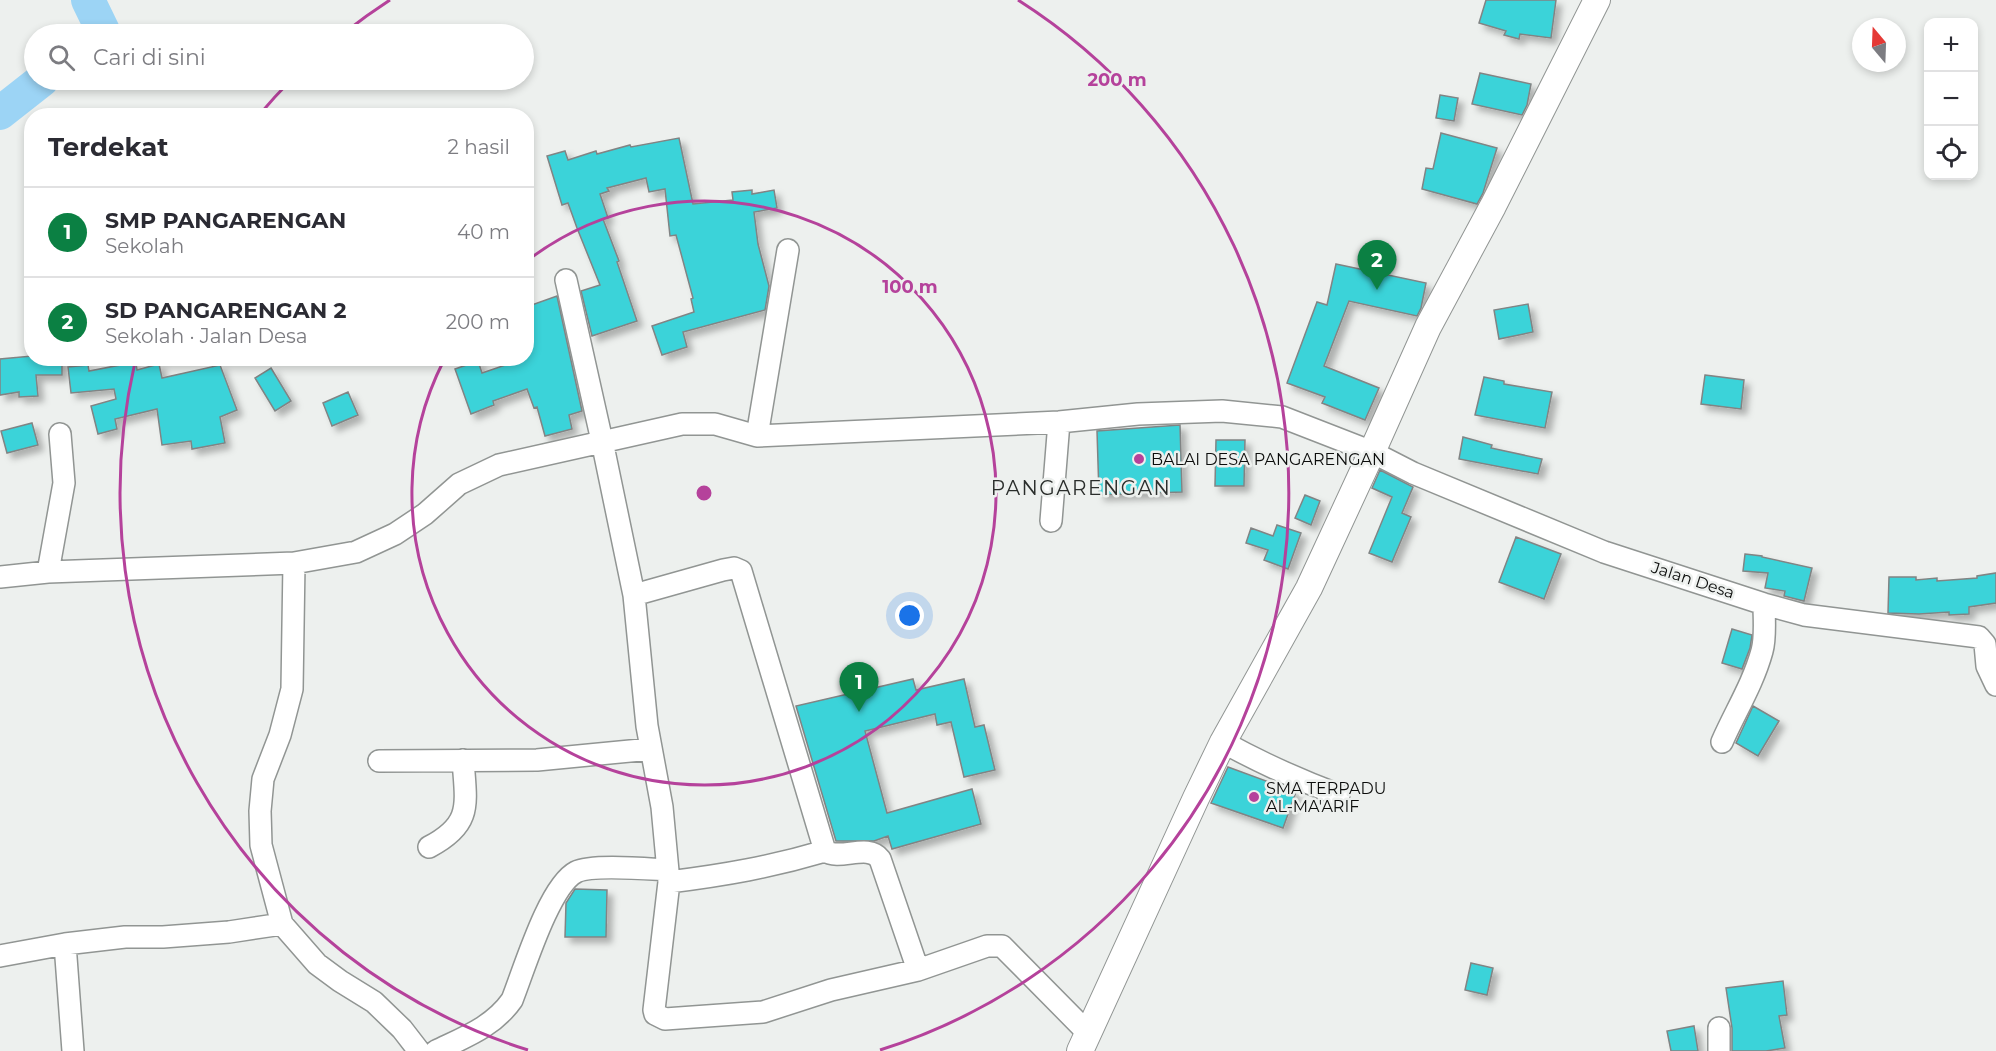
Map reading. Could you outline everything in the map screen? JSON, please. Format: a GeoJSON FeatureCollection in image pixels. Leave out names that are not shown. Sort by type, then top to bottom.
{"type":"FeatureCollection","features":[{"type":"Feature","properties":{"kind":"street"},"geometry":{"type":"LineString","coordinates":[[566,280],[633,595],[647,726],[662,807],[669,876],[654,1010],[658,1016],[665,1019],[763,1012],[831,990],[918,970],[987,946],[1002,946],[1084,1042],[1223,742],[1309,588],[1428,327],[1493,206],[1597,0]]}},
{"type":"Feature","properties":{"kind":"street"},"geometry":{"type":"LineString","coordinates":[[757,436],[788,250]]}},
{"type":"Feature","properties":{"kind":"street","name":"Jalan Desa"},"geometry":{"type":"LineString","coordinates":[[0,577],[48,572],[294,563],[356,552],[395,534],[425,514],[459,484],[499,465],[682,424],[715,424],[757,436],[1059,422],[1138,414],[1222,411],[1282,417],[1372,452],[1413,473],[1604,552],[1764,604],[1804,615],[1979,637],[1985,644],[1987,666],[1996,685]]}},
{"type":"Feature","properties":{"kind":"street"},"geometry":{"type":"LineString","coordinates":[[1051,521],[1059,422]]}},
{"type":"Feature","properties":{"kind":"street"},"geometry":{"type":"LineString","coordinates":[[48,572],[64,483],[60,434]]}},
{"type":"Feature","properties":{"kind":"street"},"geometry":{"type":"LineString","coordinates":[[294,563],[291,689],[280,735],[263,779],[260,811],[261,845],[282,924],[317,964],[374,1002],[402,1029],[419,1051]]}},
{"type":"Feature","properties":{"kind":"street"},"geometry":{"type":"LineString","coordinates":[[633,595],[723,570],[734,568],[741,572],[825,851]]}},
{"type":"Feature","properties":{"kind":"street"},"geometry":{"type":"LineString","coordinates":[[1722,742],[1749,689],[1762,649],[1764,604]]}},
{"type":"Feature","properties":{"kind":"street"},"geometry":{"type":"LineString","coordinates":[[1223,742],[1297,780],[1339,795]]}},
{"type":"Feature","properties":{"kind":"street"},"geometry":{"type":"LineString","coordinates":[[379,761],[537,760],[651,749]]}},
{"type":"Feature","properties":{"kind":"street"},"geometry":{"type":"LineString","coordinates":[[429,847],[447,837],[459,825],[465,810],[463,760]]}},
{"type":"Feature","properties":{"kind":"street"},"geometry":{"type":"LineString","coordinates":[[436,1051],[480,1031],[502,1014],[512,1000],[552,898],[564,881],[577,872],[607,868],[669,876],[736,874],[786,863],[825,851],[832,854],[869,853],[877,855],[918,970]]}},
{"type":"Feature","properties":{"kind":"street"},"geometry":{"type":"LineString","coordinates":[[0,956],[65,944],[229,932],[282,924]]}},
{"type":"Feature","properties":{"kind":"street"},"geometry":{"type":"LineString","coordinates":[[65,944],[73,1051]]}},
{"type":"Feature","properties":{"kind":"street"},"geometry":{"type":"LineString","coordinates":[[1719,1028],[1719,1051]]}},
{"type":"Feature","properties":{"kind":"building"},"geometry":{"type":"Polygon","coordinates":[[[1486,0],[1556,0],[1551,38],[1520,34],[1519,39],[1504,35],[1506,31],[1479,23],[1486,0]]]}},
{"type":"Feature","properties":{"kind":"building"},"geometry":{"type":"Polygon","coordinates":[[[1480,73],[1531,84],[1527,105],[1522,115],[1472,104],[1480,73]]]}},
{"type":"Feature","properties":{"kind":"building"},"geometry":{"type":"Polygon","coordinates":[[[1440,95],[1458,98],[1454,121],[1436,118],[1440,95]]]}},
{"type":"Feature","properties":{"kind":"building"},"geometry":{"type":"Polygon","coordinates":[[[1441,133],[1497,148],[1483,193],[1477,204],[1422,189],[1426,168],[1433,169],[1441,133]]]}},
{"type":"Feature","properties":{"kind":"building"},"geometry":{"type":"Polygon","coordinates":[[[679,138],[693,204],[733,200],[732,192],[752,190],[752,194],[774,190],[777,208],[754,212],[758,244],[769,286],[765,310],[683,332],[687,347],[662,355],[652,326],[694,312],[691,299],[693,298],[676,235],[670,236],[665,189],[649,192],[646,178],[607,188],[609,191],[600,194],[608,218],[603,219],[619,261],[617,262],[637,321],[592,336],[581,291],[600,285],[568,203],[562,205],[547,156],[565,151],[568,160],[596,151],[597,154],[630,145],[631,147],[679,138]]]}},
{"type":"Feature","properties":{"kind":"building"},"geometry":{"type":"Polygon","coordinates":[[[1336,264],[1426,283],[1417,316],[1349,301],[1324,366],[1379,388],[1365,420],[1322,403],[1325,397],[1287,383],[1317,302],[1327,305],[1336,264]]]}},
{"type":"Feature","properties":{"kind":"building"},"geometry":{"type":"Polygon","coordinates":[[[557,296],[582,411],[569,415],[572,429],[545,436],[537,407],[534,408],[527,389],[493,401],[494,405],[471,414],[455,369],[464,366],[480,366],[482,373],[503,366],[534,366],[534,304],[557,296]]]}},
{"type":"Feature","properties":{"kind":"building"},"geometry":{"type":"Polygon","coordinates":[[[1528,304],[1533,332],[1499,339],[1494,310],[1528,304]]]}},
{"type":"Feature","properties":{"kind":"building"},"geometry":{"type":"Polygon","coordinates":[[[24,357],[24,366],[62,366],[62,375],[36,375],[38,396],[19,397],[19,392],[0,395],[0,359],[24,357]]]}},
{"type":"Feature","properties":{"kind":"building"},"geometry":{"type":"Polygon","coordinates":[[[88,366],[89,371],[115,366],[136,366],[137,370],[159,366],[162,378],[220,366],[237,410],[220,417],[225,443],[192,449],[191,441],[162,445],[157,409],[115,419],[117,429],[98,434],[91,406],[116,399],[114,389],[71,393],[68,367],[88,366]]]}},
{"type":"Feature","properties":{"kind":"building"},"geometry":{"type":"Polygon","coordinates":[[[271,368],[291,401],[275,411],[255,378],[271,368]]]}},
{"type":"Feature","properties":{"kind":"building"},"geometry":{"type":"Polygon","coordinates":[[[1705,375],[1744,380],[1741,409],[1701,404],[1705,375]]]}},
{"type":"Feature","properties":{"kind":"building"},"geometry":{"type":"Polygon","coordinates":[[[1484,377],[1504,381],[1504,384],[1552,392],[1545,428],[1475,415],[1484,377]]]}},
{"type":"Feature","properties":{"kind":"building"},"geometry":{"type":"Polygon","coordinates":[[[348,392],[358,415],[332,426],[323,403],[348,392]]]}},
{"type":"Feature","properties":{"kind":"building"},"geometry":{"type":"Polygon","coordinates":[[[32,423],[38,445],[7,453],[1,431],[32,423]]]}},
{"type":"Feature","properties":{"kind":"building","name":"BALAI DESA PANGARENGAN"},"geometry":{"type":"Polygon","coordinates":[[[1180,425],[1182,492],[1099,495],[1097,431],[1180,425]]]}},
{"type":"Feature","properties":{"kind":"building"},"geometry":{"type":"Polygon","coordinates":[[[1463,437],[1492,445],[1491,448],[1542,459],[1538,474],[1459,459],[1463,437]]]}},
{"type":"Feature","properties":{"kind":"building"},"geometry":{"type":"Polygon","coordinates":[[[1216,440],[1245,440],[1244,486],[1215,486],[1216,440]]]}},
{"type":"Feature","properties":{"kind":"building"},"geometry":{"type":"Polygon","coordinates":[[[1380,470],[1413,487],[1402,513],[1411,517],[1392,562],[1369,553],[1392,497],[1372,488],[1380,470]]]}},
{"type":"Feature","properties":{"kind":"building"},"geometry":{"type":"Polygon","coordinates":[[[1305,495],[1320,501],[1311,525],[1295,518],[1305,495]]]}},
{"type":"Feature","properties":{"kind":"building"},"geometry":{"type":"Polygon","coordinates":[[[1277,525],[1301,533],[1288,569],[1264,560],[1268,550],[1246,543],[1251,528],[1273,536],[1277,525]]]}},
{"type":"Feature","properties":{"kind":"building"},"geometry":{"type":"Polygon","coordinates":[[[1516,537],[1561,554],[1544,599],[1499,582],[1516,537]]]}},
{"type":"Feature","properties":{"kind":"building"},"geometry":{"type":"Polygon","coordinates":[[[1745,554],[1812,568],[1804,601],[1784,596],[1785,591],[1765,588],[1768,573],[1743,571],[1745,554]]]}},
{"type":"Feature","properties":{"kind":"building"},"geometry":{"type":"Polygon","coordinates":[[[1996,573],[1996,603],[1969,607],[1969,614],[1888,613],[1889,577],[1916,577],[1916,580],[1937,578],[1937,581],[1977,578],[1977,576],[1996,573]]]}},
{"type":"Feature","properties":{"kind":"building"},"geometry":{"type":"Polygon","coordinates":[[[1732,629],[1752,635],[1742,669],[1722,663],[1732,629]]]}},
{"type":"Feature","properties":{"kind":"building"},"geometry":{"type":"Polygon","coordinates":[[[913,679],[916,690],[964,679],[975,727],[984,725],[995,770],[964,777],[951,722],[937,725],[935,714],[865,731],[887,813],[972,789],[981,824],[892,849],[888,836],[874,841],[836,841],[796,706],[913,679]]]}},
{"type":"Feature","properties":{"kind":"building"},"geometry":{"type":"Polygon","coordinates":[[[1753,706],[1779,721],[1758,756],[1736,743],[1753,706]]]}},
{"type":"Feature","properties":{"kind":"building","name":"SMA TERPADU AL-MA'ARIF"},"geometry":{"type":"Polygon","coordinates":[[[1228,767],[1296,792],[1283,828],[1211,803],[1228,767]]]}},
{"type":"Feature","properties":{"kind":"building"},"geometry":{"type":"Polygon","coordinates":[[[575,889],[607,890],[606,937],[565,937],[566,903],[575,889]]]}},
{"type":"Feature","properties":{"kind":"building"},"geometry":{"type":"Polygon","coordinates":[[[1471,963],[1493,968],[1487,995],[1465,990],[1471,963]]]}},
{"type":"Feature","properties":{"kind":"building"},"geometry":{"type":"Polygon","coordinates":[[[1783,981],[1787,1015],[1779,1016],[1785,1048],[1766,1051],[1732,1051],[1732,1028],[1726,988],[1783,981]]]}},
{"type":"Feature","properties":{"kind":"building"},"geometry":{"type":"Polygon","coordinates":[[[1694,1026],[1698,1051],[1671,1051],[1667,1031],[1694,1026]]]}},
{"type":"Feature","properties":{"kind":"waterway"},"geometry":{"type":"LineString","coordinates":[[88,0],[100,24]]}},
{"type":"Feature","properties":{"kind":"waterway"},"geometry":{"type":"LineString","coordinates":[[0,113],[29,90]]}},
{"type":"Feature","properties":{"kind":"place","name":"SD PANGARENGAN 2"},"geometry":{"type":"Point","coordinates":[1377,290]}},
{"type":"Feature","properties":{"kind":"place","name":"BALAI DESA PANGARENGAN"},"geometry":{"type":"Point","coordinates":[1139,459]}},
{"type":"Feature","properties":{"kind":"place","name":"SMP PANGARENGAN"},"geometry":{"type":"Point","coordinates":[859,712]}},
{"type":"Feature","properties":{"kind":"place","name":"SMA TERPADU AL-MA'ARIF"},"geometry":{"type":"Point","coordinates":[1254,797]}},
{"type":"Feature","properties":{"kind":"district","name":"PANGARENGAN"},"geometry":{"type":"Point","coordinates":[1081,488]}}]}
